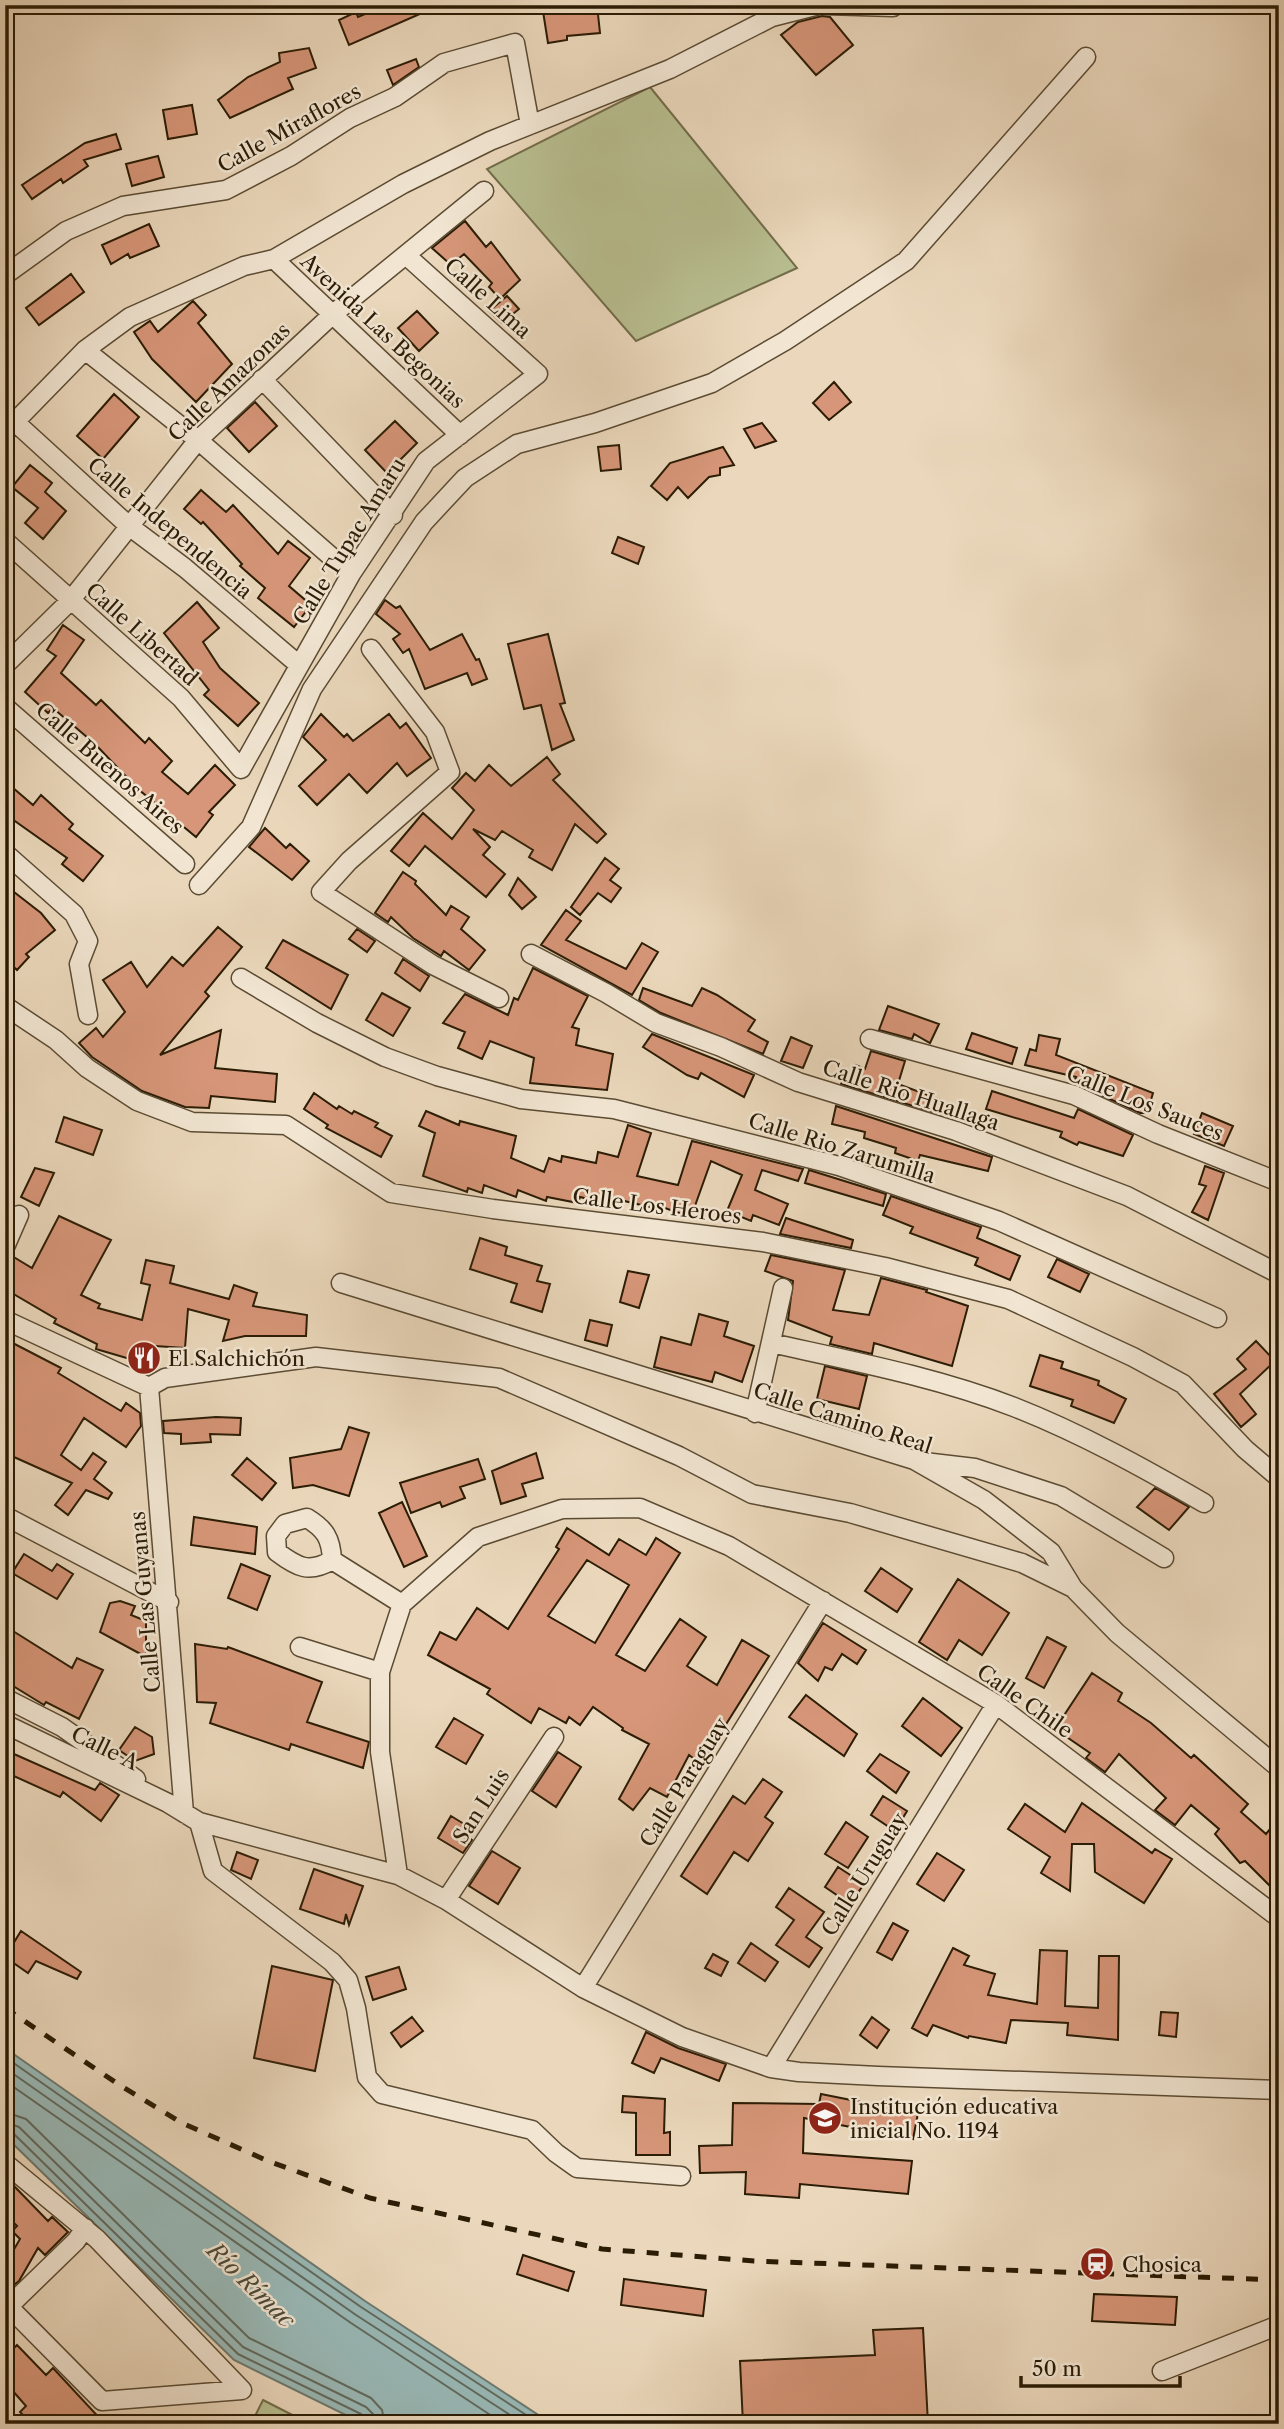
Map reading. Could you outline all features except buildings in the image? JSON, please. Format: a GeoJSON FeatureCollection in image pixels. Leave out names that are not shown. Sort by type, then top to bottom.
{"type":"FeatureCollection","features":[{"type":"Feature","properties":{"kind":"street"},"geometry":{"type":"LineString","coordinates":[[10,427],[85,350],[130,317],[244,266],[274,259],[403,184],[490,141],[670,69],[772,17],[819,5]]}},
{"type":"Feature","properties":{"kind":"street"},"geometry":{"type":"LineString","coordinates":[[825,5],[892,7]]}},
{"type":"Feature","properties":{"kind":"street","name":"Calle Miraflores"},"geometry":{"type":"LineString","coordinates":[[5,275],[66,231],[123,206],[226,190],[291,156],[350,118],[395,97],[444,63],[515,43],[530,125]]}},
{"type":"Feature","properties":{"kind":"street"},"geometry":{"type":"LineString","coordinates":[[199,885],[251,827],[312,689],[424,522],[465,478],[517,444],[595,423],[712,383],[785,341],[906,261],[1087,57]]}},
{"type":"Feature","properties":{"kind":"street","name":"Calle Amazonas"},"geometry":{"type":"LineString","coordinates":[[5,665],[71,601],[198,440],[333,314],[408,257],[484,191]]}},
{"type":"Feature","properties":{"kind":"street","name":"Calle Lima"},"geometry":{"type":"LineString","coordinates":[[408,257],[538,374]]}},
{"type":"Feature","properties":{"kind":"street","name":"Avenida Las Begonias"},"geometry":{"type":"LineString","coordinates":[[274,259],[460,435]]}},
{"type":"Feature","properties":{"kind":"street"},"geometry":{"type":"LineString","coordinates":[[85,350],[198,440],[351,574]]}},
{"type":"Feature","properties":{"kind":"street","name":"Calle Tupac Amaru"},"geometry":{"type":"LineString","coordinates":[[241,769],[351,574],[393,515],[426,461],[538,374]]}},
{"type":"Feature","properties":{"kind":"street"},"geometry":{"type":"LineString","coordinates":[[262,379],[393,515]]}},
{"type":"Feature","properties":{"kind":"street","name":"Calle Independencia"},"geometry":{"type":"LineString","coordinates":[[10,427],[129,526],[185,568],[299,665]]}},
{"type":"Feature","properties":{"kind":"street","name":"Calle Libertad"},"geometry":{"type":"LineString","coordinates":[[5,541],[181,698],[241,769]]}},
{"type":"Feature","properties":{"kind":"street"},"geometry":{"type":"LineString","coordinates":[[371,649],[435,732],[450,772],[349,861],[321,892],[433,965],[499,998]]}},
{"type":"Feature","properties":{"kind":"street","name":"Calle Buenos Aires"},"geometry":{"type":"LineString","coordinates":[[5,707],[185,864]]}},
{"type":"Feature","properties":{"kind":"street"},"geometry":{"type":"LineString","coordinates":[[5,853],[74,914],[79,923],[88,941],[79,964],[88,1015]]}},
{"type":"Feature","properties":{"kind":"street","name":"Calle Rio Huallaga"},"geometry":{"type":"LineString","coordinates":[[531,954],[606,993],[656,1023],[721,1047],[798,1082],[956,1131],[1127,1196],[1279,1274]]}},
{"type":"Feature","properties":{"kind":"street","name":"Calle Rio Zarumilla"},"geometry":{"type":"LineString","coordinates":[[242,978],[385,1058],[437,1076],[521,1099],[614,1108],[839,1166],[999,1221],[1217,1318]]}},
{"type":"Feature","properties":{"kind":"street","name":"Calle Los Heroes"},"geometry":{"type":"LineString","coordinates":[[5,1006],[56,1040],[87,1068],[137,1101],[192,1122],[286,1125],[391,1193],[493,1209],[763,1242],[885,1267],[1008,1300],[1133,1357],[1183,1384],[1245,1449],[1279,1478]]}},
{"type":"Feature","properties":{"kind":"street","name":"Calle Los Sauces"},"geometry":{"type":"LineString","coordinates":[[870,1039],[1074,1095],[1158,1134],[1279,1182]]}},
{"type":"Feature","properties":{"kind":"street"},"geometry":{"type":"LineString","coordinates":[[5,1247],[19,1215]]}},
{"type":"Feature","properties":{"kind":"street","name":"Calle Camino Real"},"geometry":{"type":"LineString","coordinates":[[341,1283],[914,1460],[984,1500],[1051,1552],[1073,1588],[1117,1633],[1279,1769]]}},
{"type":"Feature","properties":{"kind":"street"},"geometry":{"type":"LineString","coordinates":[[755,1413],[783,1287]]}},
{"type":"Feature","properties":{"kind":"street"},"geometry":{"type":"LineString","coordinates":[[5,1320],[149,1387],[165,1378],[316,1357],[499,1378],[679,1456],[752,1494],[850,1513],[1022,1563],[1073,1588]]}},
{"type":"Feature","properties":{"kind":"street"},"geometry":{"type":"LineString","coordinates":[[771,1343],[892,1370],[1011,1406],[1095,1442],[1204,1503]]}},
{"type":"Feature","properties":{"kind":"street","name":"Calle Las Guyanas"},"geometry":{"type":"LineString","coordinates":[[149,1387],[192,1818],[213,1871],[332,1962],[348,1980],[356,2008],[367,2077],[382,2094],[532,2130],[555,2153],[578,2168],[681,2176]]}},
{"type":"Feature","properties":{"kind":"street"},"geometry":{"type":"LineString","coordinates":[[914,1460],[975,1468],[1061,1496],[1164,1559]]}},
{"type":"Feature","properties":{"kind":"street","name":"Calle Chile"},"geometry":{"type":"LineString","coordinates":[[402,1604],[478,1537],[562,1509],[640,1507],[729,1546],[996,1704],[1279,1918]]}},
{"type":"Feature","properties":{"kind":"street"},"geometry":{"type":"LineString","coordinates":[[5,1516],[169,1602]]}},
{"type":"Feature","properties":{"kind":"street"},"geometry":{"type":"LineString","coordinates":[[332,1560],[402,1604],[380,1672],[380,1752],[398,1875]]}},
{"type":"Feature","properties":{"kind":"street","name":"Calle Paraguay"},"geometry":{"type":"LineString","coordinates":[[583,1988],[823,1601]]}},
{"type":"Feature","properties":{"kind":"street"},"geometry":{"type":"LineString","coordinates":[[300,1647],[380,1672]]}},
{"type":"Feature","properties":{"kind":"street"},"geometry":{"type":"LineString","coordinates":[[5,1698],[62,1727],[168,1803]]}},
{"type":"Feature","properties":{"kind":"street","name":"Calle Uruguay"},"geometry":{"type":"LineString","coordinates":[[771,2068],[996,1704]]}},
{"type":"Feature","properties":{"kind":"street","name":"Calle A"},"geometry":{"type":"LineString","coordinates":[[5,1724],[168,1803],[192,1818],[398,1875],[446,1900],[583,1988],[682,2037],[771,2068],[878,2076],[1279,2090]]}},
{"type":"Feature","properties":{"kind":"street","name":"San Luis"},"geometry":{"type":"LineString","coordinates":[[446,1900],[554,1737]]}},
{"type":"Feature","properties":{"kind":"street"},"geometry":{"type":"LineString","coordinates":[[5,2164],[85,2228],[242,2390],[102,2401],[7,2306],[76,2241],[85,2228]]}},
{"type":"Feature","properties":{"kind":"street"},"geometry":{"type":"LineString","coordinates":[[1162,2371],[1279,2325]]}},
{"type":"Feature","properties":{"kind":"green space"},"geometry":{"type":"Polygon","coordinates":[[[650,87],[797,268],[636,341],[487,169],[650,87]]]}},
{"type":"Feature","properties":{"kind":"green space"},"geometry":{"type":"Polygon","coordinates":[[[263,2400],[310,2424],[251,2424],[263,2400]]]}},
{"type":"Feature","properties":{"kind":"water","name":"Río Rímac"},"geometry":{"type":"Polygon","coordinates":[[[5,2048],[365,2301],[552,2424],[364,2424],[234,2360],[5,2136],[5,2048]]]}},
{"type":"Feature","properties":{"kind":"railway"},"geometry":{"type":"LineString","coordinates":[[5,2008],[118,2084],[182,2123],[268,2161],[370,2198],[602,2249],[754,2261],[1279,2280]]}},
{"type":"Feature","properties":{"kind":"place","name":"El Salchichón"},"geometry":{"type":"Point","coordinates":[144,1358]}},
{"type":"Feature","properties":{"kind":"place","name":"Institución educativa inicial No. 1194"},"geometry":{"type":"Point","coordinates":[825,2118]}},
{"type":"Feature","properties":{"kind":"place","name":"Chosica"},"geometry":{"type":"Point","coordinates":[1097,2264]}}]}
